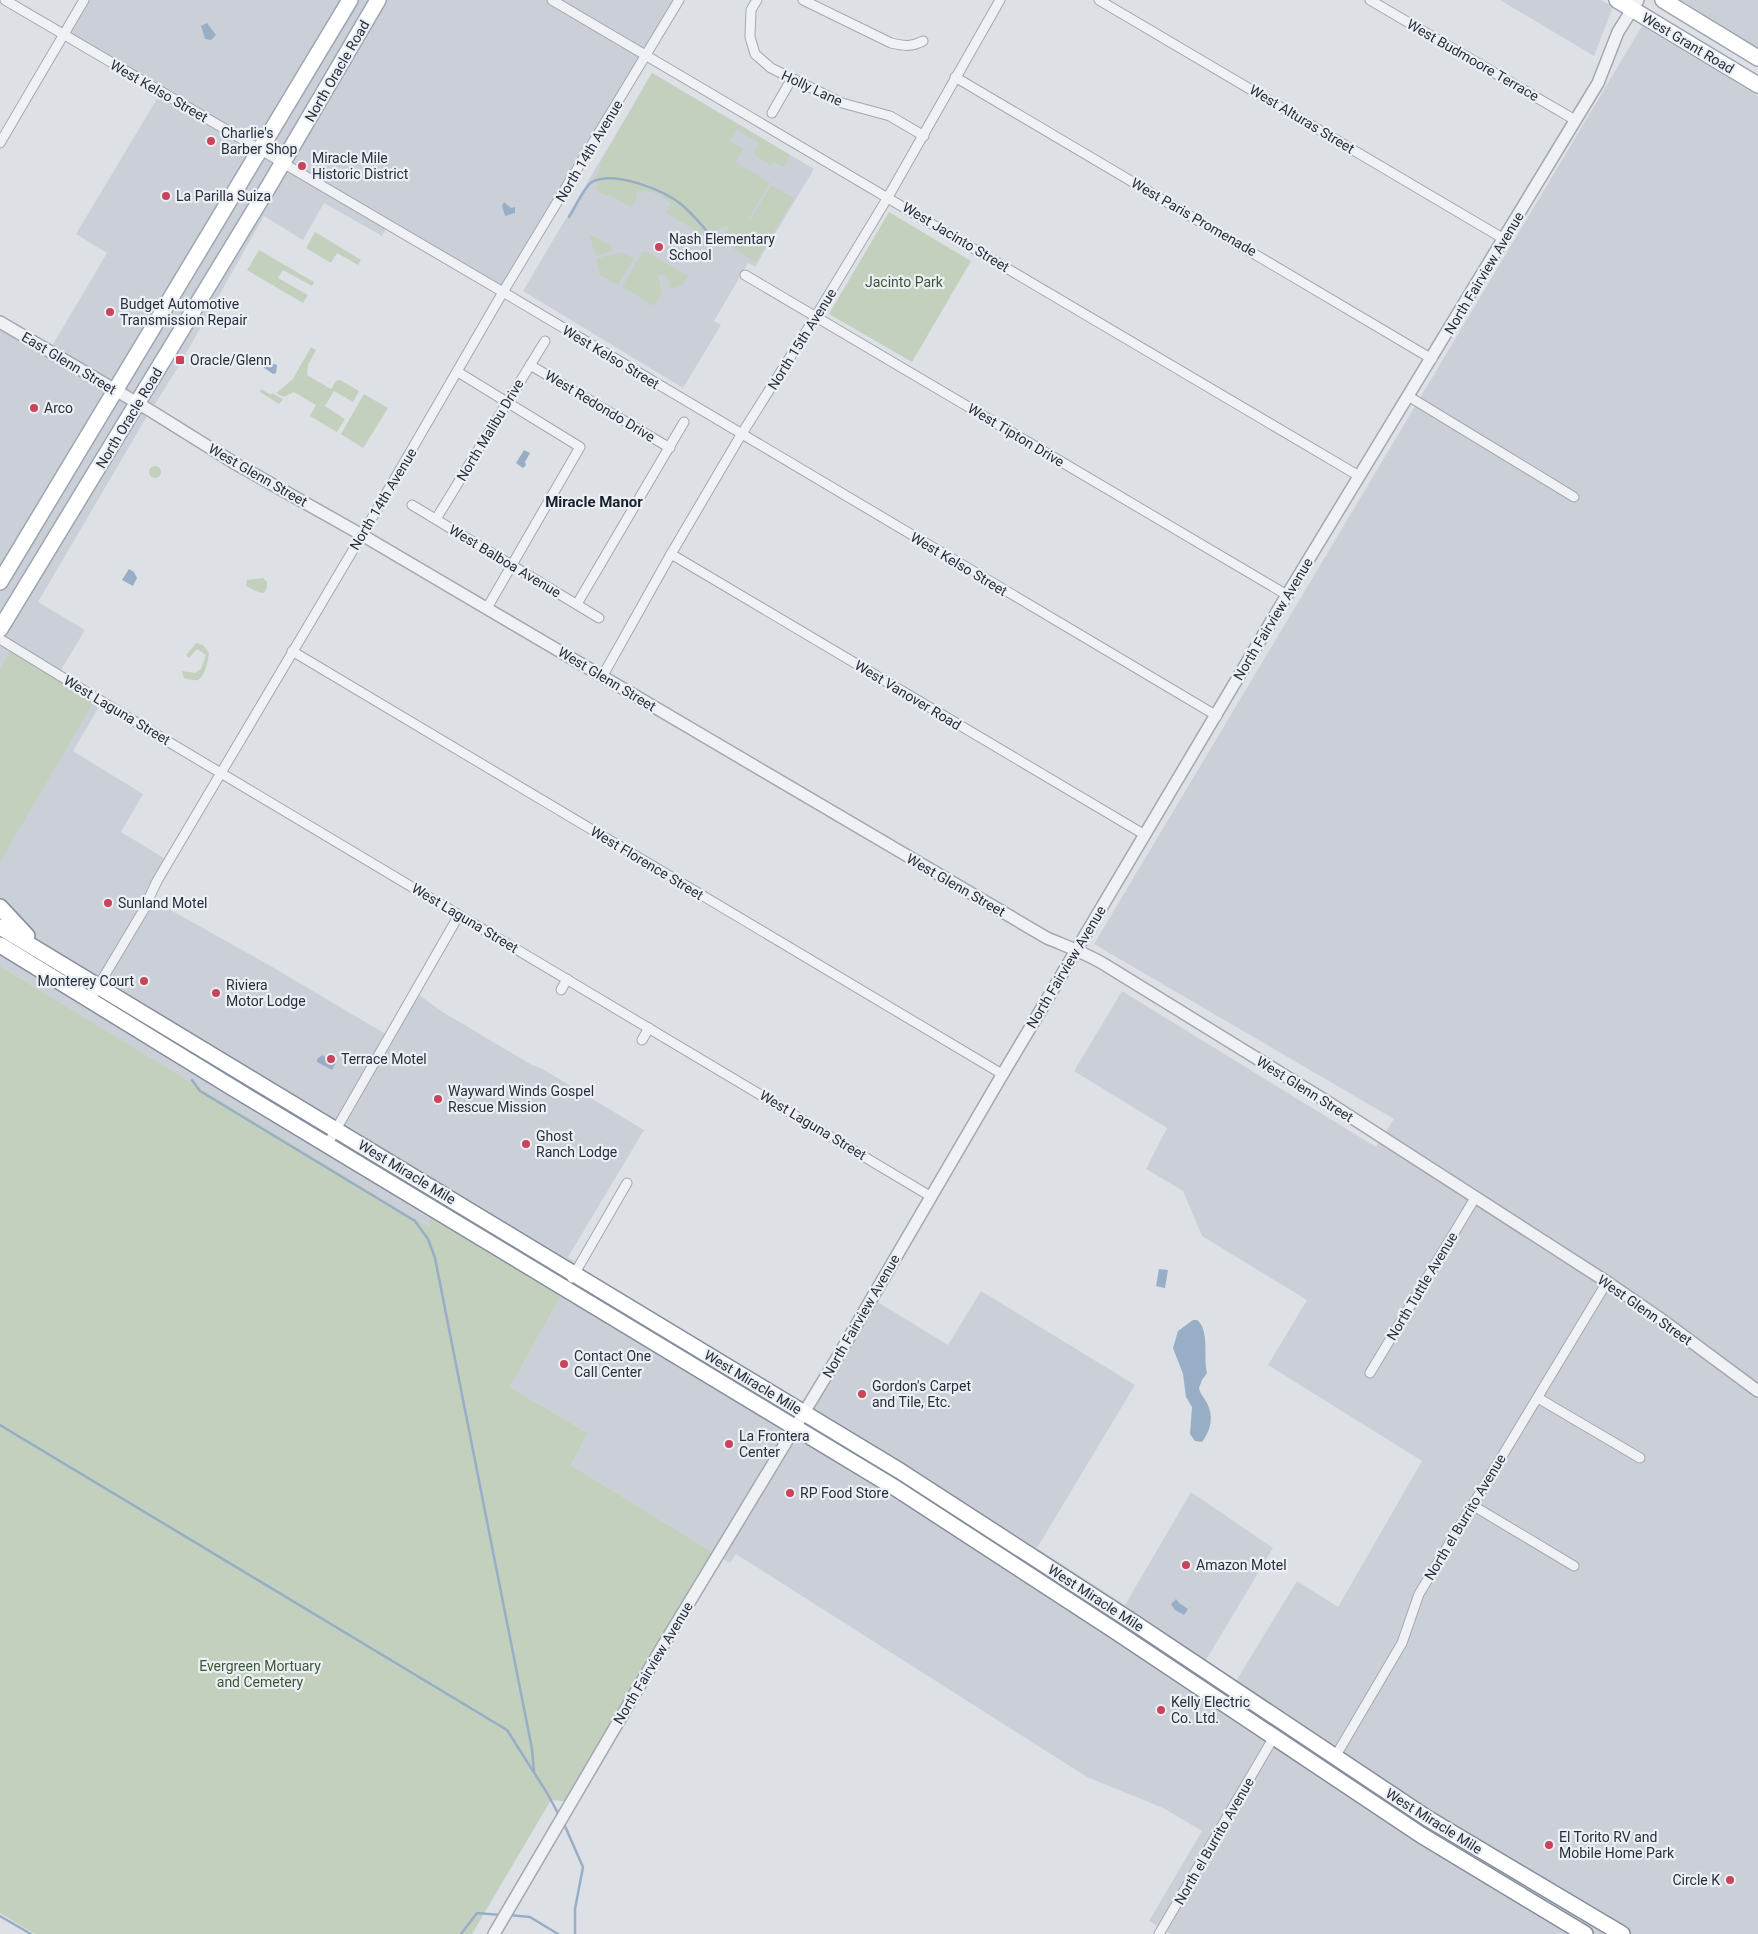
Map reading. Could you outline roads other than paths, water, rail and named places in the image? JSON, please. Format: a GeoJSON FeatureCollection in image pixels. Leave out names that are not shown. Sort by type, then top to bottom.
{"type":"FeatureCollection","features":[{"type":"Feature","properties":{"kind":"main road","name":"North Oracle Road"},"geometry":{"type":"LineString","coordinates":[[0,582],[350,0]]}},
{"type":"Feature","properties":{"kind":"main road","name":"North Oracle Road"},"geometry":{"type":"LineString","coordinates":[[0,629],[138,404],[378,0]]}},
{"type":"Feature","properties":{"kind":"main road","name":"West Grant Road"},"geometry":{"type":"LineString","coordinates":[[1617,0],[1635,5],[1758,85]]}},
{"type":"Feature","properties":{"kind":"main road","name":"West Grant Road"},"geometry":{"type":"LineString","coordinates":[[1663,0],[1758,58]]}},
{"type":"Feature","properties":{"kind":"main road"},"geometry":{"type":"LineString","coordinates":[[0,907],[23,932],[55,960]]}},
{"type":"Feature","properties":{"kind":"main road","name":"West Miracle Mile"},"geometry":{"type":"LineString","coordinates":[[0,926],[916,1481],[1133,1622],[1437,1824],[1622,1934]]}},
{"type":"Feature","properties":{"kind":"main road","name":"West Miracle Mile"},"geometry":{"type":"LineString","coordinates":[[0,945],[897,1490],[1435,1844],[1585,1934]]}},
{"type":"Feature","properties":{"kind":"main road"},"geometry":{"type":"LineString","coordinates":[[1030,1576],[1037,1573],[1048,1575],[1122,1622],[1133,1622]]}},
{"type":"Feature","properties":{"kind":"street","name":"West Kelso Street"},"geometry":{"type":"LineString","coordinates":[[5,0],[503,292],[1216,716]]}},
{"type":"Feature","properties":{"kind":"street"},"geometry":{"type":"LineString","coordinates":[[0,143],[84,0]]}},
{"type":"Feature","properties":{"kind":"street","name":"West Jacinto Street"},"geometry":{"type":"LineString","coordinates":[[552,0],[1359,476]]}},
{"type":"Feature","properties":{"kind":"street","name":"North 14th Avenue"},"geometry":{"type":"LineString","coordinates":[[90,1000],[143,910],[157,881],[458,372],[503,292],[679,0]]}},
{"type":"Feature","properties":{"kind":"street","name":"Holly Lane"},"geometry":{"type":"LineString","coordinates":[[757,0],[751,10],[750,37],[756,54],[771,68],[791,80],[842,103],[890,116],[924,136]]}},
{"type":"Feature","properties":{"kind":"street"},"geometry":{"type":"LineString","coordinates":[[803,0],[891,44],[906,47],[915,46],[923,41]]}},
{"type":"Feature","properties":{"kind":"street","name":"North 15th Avenue"},"geometry":{"type":"LineString","coordinates":[[602,677],[741,435],[816,316],[924,136],[955,77],[1000,0]]}},
{"type":"Feature","properties":{"kind":"street","name":"West Alturas Street"},"geometry":{"type":"LineString","coordinates":[[1099,0],[1504,239]]}},
{"type":"Feature","properties":{"kind":"street","name":"West Budmoore Terrace"},"geometry":{"type":"LineString","coordinates":[[1370,0],[1575,120]]}},
{"type":"Feature","properties":{"kind":"street","name":"North Fairview Avenue"},"geometry":{"type":"LineString","coordinates":[[494,1934],[1287,594],[1432,359],[1598,83],[1618,32],[1635,5]]}},
{"type":"Feature","properties":{"kind":"street","name":"West Paris Promenade"},"geometry":{"type":"LineString","coordinates":[[955,77],[1432,359]]}},
{"type":"Feature","properties":{"kind":"street"},"geometry":{"type":"LineString","coordinates":[[772,113],[791,80]]}},
{"type":"Feature","properties":{"kind":"street","name":"West Tipton Drive"},"geometry":{"type":"LineString","coordinates":[[745,275],[1287,594]]}},
{"type":"Feature","properties":{"kind":"street","name":"East Glenn Street"},"geometry":{"type":"LineString","coordinates":[[0,322],[138,404]]}},
{"type":"Feature","properties":{"kind":"street","name":"North Malibu Drive"},"geometry":{"type":"LineString","coordinates":[[436,520],[544,341]]}},
{"type":"Feature","properties":{"kind":"street","name":"West Redondo Drive"},"geometry":{"type":"LineString","coordinates":[[530,365],[670,448]]}},
{"type":"Feature","properties":{"kind":"street"},"geometry":{"type":"LineString","coordinates":[[458,372],[580,447],[487,608]]}},
{"type":"Feature","properties":{"kind":"street"},"geometry":{"type":"LineString","coordinates":[[1408,396],[1574,496]]}},
{"type":"Feature","properties":{"kind":"street","name":"West Glenn Street"},"geometry":{"type":"LineString","coordinates":[[138,404],[236,464],[362,535],[1048,938],[1089,955],[1326,1101],[1607,1282],[1758,1391]]}},
{"type":"Feature","properties":{"kind":"street"},"geometry":{"type":"LineString","coordinates":[[577,604],[684,422]]}},
{"type":"Feature","properties":{"kind":"street","name":"West Balboa Avenue"},"geometry":{"type":"LineString","coordinates":[[412,505],[599,618]]}},
{"type":"Feature","properties":{"kind":"street","name":"West Vanover Road"},"geometry":{"type":"LineString","coordinates":[[671,554],[1145,835]]}},
{"type":"Feature","properties":{"kind":"street","name":"West Laguna Street"},"geometry":{"type":"LineString","coordinates":[[0,639],[930,1196]]}},
{"type":"Feature","properties":{"kind":"street","name":"West Florence Street"},"geometry":{"type":"LineString","coordinates":[[292,651],[1002,1074]]}},
{"type":"Feature","properties":{"kind":"street"},"geometry":{"type":"LineString","coordinates":[[327,1145],[459,915]]}},
{"type":"Feature","properties":{"kind":"street"},"geometry":{"type":"LineString","coordinates":[[561,990],[567,979]]}},
{"type":"Feature","properties":{"kind":"street"},"geometry":{"type":"LineString","coordinates":[[642,1040],[649,1028]]}},
{"type":"Feature","properties":{"kind":"street"},"geometry":{"type":"LineString","coordinates":[[565,1289],[627,1183]]}},
{"type":"Feature","properties":{"kind":"street","name":"North Tuttle Avenue"},"geometry":{"type":"LineString","coordinates":[[1370,1373],[1475,1198]]}},
{"type":"Feature","properties":{"kind":"street","name":"North el Burrito Avenue"},"geometry":{"type":"LineString","coordinates":[[1335,1757],[1402,1643],[1419,1594],[1607,1282]]}},
{"type":"Feature","properties":{"kind":"street"},"geometry":{"type":"LineString","coordinates":[[1739,1377],[1758,1382]]}},
{"type":"Feature","properties":{"kind":"street"},"geometry":{"type":"LineString","coordinates":[[1538,1398],[1640,1458]]}},
{"type":"Feature","properties":{"kind":"street"},"geometry":{"type":"LineString","coordinates":[[1472,1505],[1574,1566]]}},
{"type":"Feature","properties":{"kind":"street","name":"North el Burrito Avenue"},"geometry":{"type":"LineString","coordinates":[[1160,1934],[1282,1722]]}},
{"type":"Feature","properties":{"kind":"water"},"geometry":{"type":"Polygon","coordinates":[[[207,23],[216,35],[211,40],[205,39],[201,26],[207,23]]]}},
{"type":"Feature","properties":{"kind":"water"},"geometry":{"type":"Polygon","coordinates":[[[504,202],[511,208],[515,207],[515,213],[505,216],[502,206],[504,202]]]}},
{"type":"Feature","properties":{"kind":"water"},"geometry":{"type":"Polygon","coordinates":[[[266,362],[277,365],[276,373],[273,374],[263,367],[266,362]]]}},
{"type":"Feature","properties":{"kind":"water"},"geometry":{"type":"Polygon","coordinates":[[[524,450],[530,453],[523,468],[516,463],[524,450]]]}},
{"type":"Feature","properties":{"kind":"water"},"geometry":{"type":"Polygon","coordinates":[[[129,569],[134,572],[137,578],[133,586],[122,580],[129,569]]]}},
{"type":"Feature","properties":{"kind":"water"},"geometry":{"type":"Polygon","coordinates":[[[322,1055],[336,1063],[332,1070],[317,1062],[317,1059],[322,1055]]]}},
{"type":"Feature","properties":{"kind":"water"},"geometry":{"type":"Polygon","coordinates":[[[1159,1269],[1168,1270],[1165,1288],[1156,1286],[1159,1269]]]}},
{"type":"Feature","properties":{"kind":"water"},"geometry":{"type":"Polygon","coordinates":[[[1193,1320],[1197,1320],[1201,1325],[1205,1337],[1207,1373],[1199,1388],[1209,1408],[1211,1418],[1208,1433],[1202,1442],[1195,1441],[1190,1434],[1192,1407],[1186,1397],[1183,1374],[1173,1348],[1178,1331],[1193,1320]]]}},
{"type":"Feature","properties":{"kind":"water"},"geometry":{"type":"Polygon","coordinates":[[[1176,1599],[1188,1609],[1184,1615],[1175,1610],[1171,1604],[1176,1599]]]}},
{"type":"Feature","properties":{"kind":"waterway"},"geometry":{"type":"LineString","coordinates":[[569,217],[592,182],[613,178],[625,180],[651,188],[674,199],[700,223],[716,242]]}},
{"type":"Feature","properties":{"kind":"waterway"},"geometry":{"type":"LineString","coordinates":[[192,1080],[200,1091],[415,1221],[428,1239],[435,1258],[532,1749],[534,1772]]}},
{"type":"Feature","properties":{"kind":"waterway"},"geometry":{"type":"LineString","coordinates":[[0,1425],[507,1730],[559,1815]]}},
{"type":"Feature","properties":{"kind":"waterway"},"geometry":{"type":"LineString","coordinates":[[564,1824],[583,1867],[575,1909],[575,1934]]}},
{"type":"Feature","properties":{"kind":"waterway"},"geometry":{"type":"LineString","coordinates":[[461,1934],[477,1913],[501,1915]]}},
{"type":"Feature","properties":{"kind":"waterway"},"geometry":{"type":"LineString","coordinates":[[509,1915],[530,1917],[558,1934]]}},
{"type":"Feature","properties":{"kind":"waterway"},"geometry":{"type":"LineString","coordinates":[[0,1916],[31,1934]]}},
{"type":"Feature","properties":{"kind":"place","name":"Charlie's Barber Shop"},"geometry":{"type":"Point","coordinates":[211,141]}},
{"type":"Feature","properties":{"kind":"place","name":"Miracle Mile Historic District"},"geometry":{"type":"Point","coordinates":[302,166]}},
{"type":"Feature","properties":{"kind":"place","name":"La Parilla Suiza"},"geometry":{"type":"Point","coordinates":[166,196]}},
{"type":"Feature","properties":{"kind":"place","name":"Nash Elementary School"},"geometry":{"type":"Point","coordinates":[659,247]}},
{"type":"Feature","properties":{"kind":"place","name":"Budget Automotive Transmission Repair"},"geometry":{"type":"Point","coordinates":[110,312]}},
{"type":"Feature","properties":{"kind":"place","name":"Oracle/Glenn"},"geometry":{"type":"Point","coordinates":[180,360]}},
{"type":"Feature","properties":{"kind":"place","name":"Arco"},"geometry":{"type":"Point","coordinates":[34,408]}},
{"type":"Feature","properties":{"kind":"place","name":"Sunland Motel"},"geometry":{"type":"Point","coordinates":[108,903]}},
{"type":"Feature","properties":{"kind":"place","name":"Monterey Court"},"geometry":{"type":"Point","coordinates":[144,981]}},
{"type":"Feature","properties":{"kind":"place","name":"Riviera Motor Lodge"},"geometry":{"type":"Point","coordinates":[216,993]}},
{"type":"Feature","properties":{"kind":"place","name":"Terrace Motel"},"geometry":{"type":"Point","coordinates":[331,1059]}},
{"type":"Feature","properties":{"kind":"place","name":"Wayward Winds Gospel Rescue Mission"},"geometry":{"type":"Point","coordinates":[438,1099]}},
{"type":"Feature","properties":{"kind":"place","name":"Ghost Ranch Lodge"},"geometry":{"type":"Point","coordinates":[526,1144]}},
{"type":"Feature","properties":{"kind":"place","name":"Contact One Call Center"},"geometry":{"type":"Point","coordinates":[564,1364]}},
{"type":"Feature","properties":{"kind":"place","name":"Gordon's Carpet and Tile, Etc."},"geometry":{"type":"Point","coordinates":[862,1394]}},
{"type":"Feature","properties":{"kind":"place","name":"La Frontera Center"},"geometry":{"type":"Point","coordinates":[729,1444]}},
{"type":"Feature","properties":{"kind":"place","name":"RP Food Store"},"geometry":{"type":"Point","coordinates":[790,1493]}},
{"type":"Feature","properties":{"kind":"place","name":"Amazon Motel"},"geometry":{"type":"Point","coordinates":[1186,1565]}},
{"type":"Feature","properties":{"kind":"place","name":"Kelly Electric Co. Ltd."},"geometry":{"type":"Point","coordinates":[1161,1710]}},
{"type":"Feature","properties":{"kind":"place","name":"El Torito RV and Mobile Home Park"},"geometry":{"type":"Point","coordinates":[1549,1845]}},
{"type":"Feature","properties":{"kind":"place","name":"Circle K"},"geometry":{"type":"Point","coordinates":[1730,1880]}},
{"type":"Feature","properties":{"kind":"district","name":"Miracle Manor"},"geometry":{"type":"Point","coordinates":[594,502]}},
{"type":"Feature","properties":{"kind":"park label","name":"Jacinto Park"},"geometry":{"type":"Point","coordinates":[904,282]}},
{"type":"Feature","properties":{"kind":"park label","name":"Evergreen Mortuary and Cemetery"},"geometry":{"type":"Point","coordinates":[260,1674]}}]}
